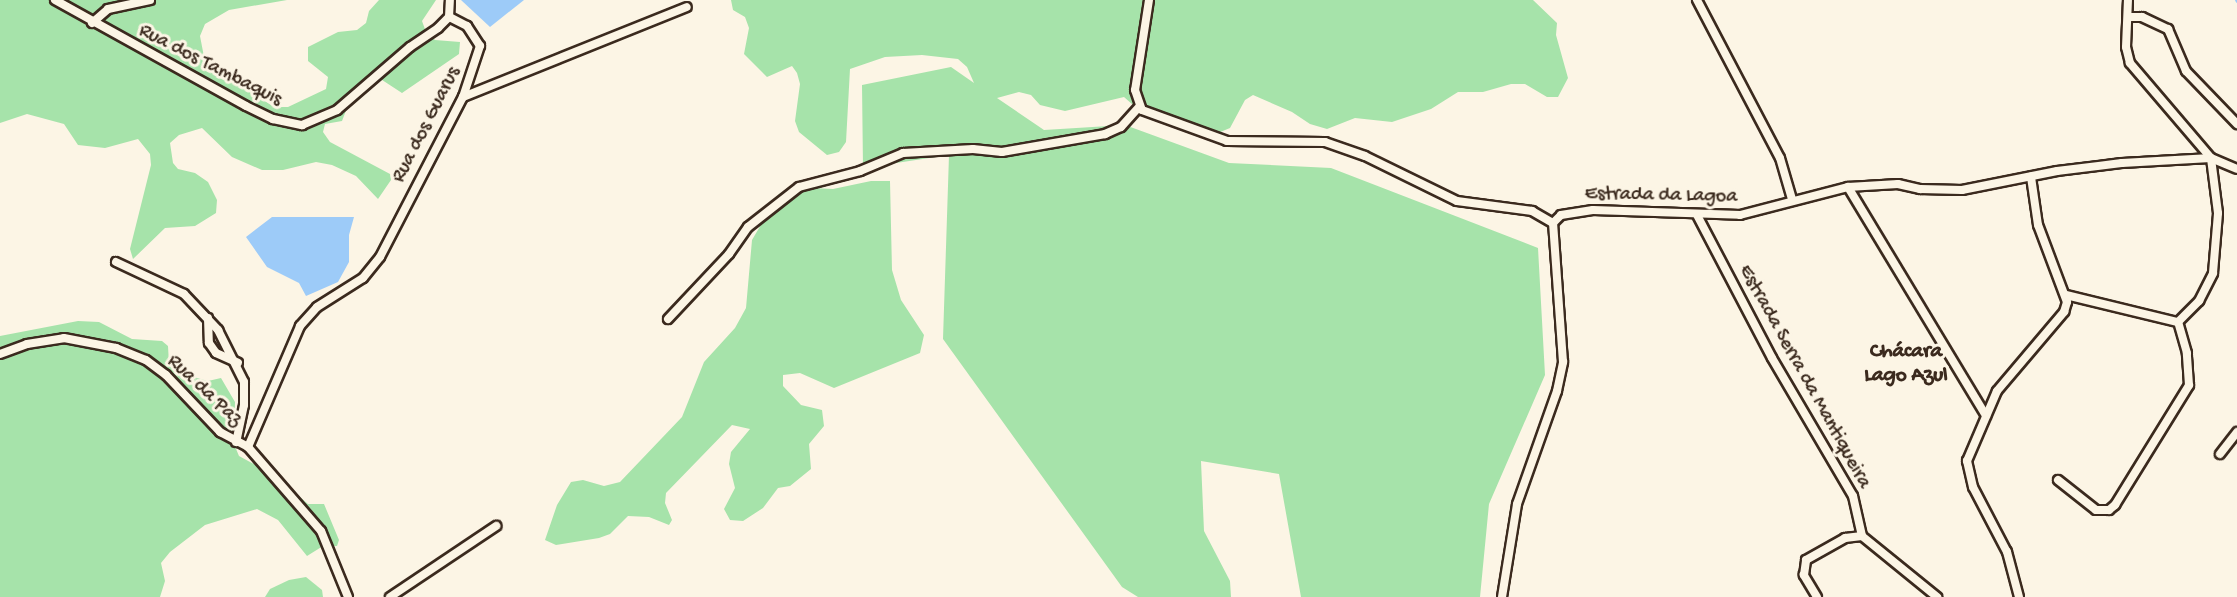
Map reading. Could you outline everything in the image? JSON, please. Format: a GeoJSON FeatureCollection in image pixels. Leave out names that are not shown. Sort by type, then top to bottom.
{"type":"FeatureCollection","features":[{"type":"Feature","properties":{"kind":"street","name":"Rua dos Tambaquis"},"geometry":{"type":"LineString","coordinates":[[56,0],[92,23],[255,110],[302,125],[337,111],[449,17]]}},
{"type":"Feature","properties":{"kind":"street"},"geometry":{"type":"LineString","coordinates":[[92,23],[108,9],[150,0]]}},
{"type":"Feature","properties":{"kind":"street"},"geometry":{"type":"LineString","coordinates":[[449,17],[450,0]]}},
{"type":"Feature","properties":{"kind":"street"},"geometry":{"type":"LineString","coordinates":[[1149,0],[1135,90],[1139,107],[1162,120],[1227,141],[1325,142],[1341,147],[1457,201],[1532,211],[1553,223],[1563,362],[1557,391],[1517,504],[1502,597]]}},
{"type":"Feature","properties":{"kind":"street"},"geometry":{"type":"LineString","coordinates":[[1697,0],[1780,158],[1792,199]]}},
{"type":"Feature","properties":{"kind":"street"},"geometry":{"type":"LineString","coordinates":[[2128,0],[2126,47],[2130,63],[2211,158],[2218,213],[2213,273],[2199,301],[2178,322]]}},
{"type":"Feature","properties":{"kind":"street"},"geometry":{"type":"LineString","coordinates":[[463,97],[516,79],[687,7]]}},
{"type":"Feature","properties":{"kind":"street","name":"Rua dos Guarus"},"geometry":{"type":"LineString","coordinates":[[248,447],[300,326],[317,307],[363,278],[380,257],[463,97],[480,46],[467,26],[449,17]]}},
{"type":"Feature","properties":{"kind":"street"},"geometry":{"type":"LineString","coordinates":[[2129,17],[2142,17],[2168,29],[2186,71],[2237,124]]}},
{"type":"Feature","properties":{"kind":"street"},"geometry":{"type":"LineString","coordinates":[[669,319],[748,227],[799,187],[860,171],[903,153],[973,149],[1002,152],[1105,134],[1121,127],[1139,107]]}},
{"type":"Feature","properties":{"kind":"street","name":"Estrada da Lagoa"},"geometry":{"type":"LineString","coordinates":[[1553,223],[1561,215],[1593,210],[1697,215],[1747,214],[1792,199],[1848,187],[1898,184],[1920,189],[1962,190],[2122,163],[2211,158],[2237,169]]}},
{"type":"Feature","properties":{"kind":"street"},"geometry":{"type":"LineString","coordinates":[[2019,597],[2007,552],[1968,471],[1970,448],[2012,370],[2064,312],[2066,295],[2038,225],[2031,177]]}},
{"type":"Feature","properties":{"kind":"street"},"geometry":{"type":"LineString","coordinates":[[1848,187],[1986,416]]}},
{"type":"Feature","properties":{"kind":"street","name":"Estrada Serra da Mantiqueira"},"geometry":{"type":"LineString","coordinates":[[1697,215],[1772,358],[1853,496],[1862,536]]}},
{"type":"Feature","properties":{"kind":"street"},"geometry":{"type":"LineString","coordinates":[[116,262],[184,294],[208,318],[238,363],[244,382],[244,405],[236,442]]}},
{"type":"Feature","properties":{"kind":"street"},"geometry":{"type":"LineString","coordinates":[[2066,295],[2178,322]]}},
{"type":"Feature","properties":{"kind":"street"},"geometry":{"type":"LineString","coordinates":[[208,318],[209,343],[216,353],[238,363]]}},
{"type":"Feature","properties":{"kind":"street"},"geometry":{"type":"LineString","coordinates":[[2058,480],[2096,510],[2109,510],[2115,505],[2189,386],[2189,361],[2178,322]]}},
{"type":"Feature","properties":{"kind":"street","name":"Rua da Paz"},"geometry":{"type":"LineString","coordinates":[[0,354],[27,344],[64,338],[116,348],[146,360],[166,375],[220,432],[248,447]]}},
{"type":"Feature","properties":{"kind":"street"},"geometry":{"type":"LineString","coordinates":[[2220,454],[2237,432]]}},
{"type":"Feature","properties":{"kind":"street"},"geometry":{"type":"LineString","coordinates":[[248,447],[321,531],[348,597]]}},
{"type":"Feature","properties":{"kind":"street"},"geometry":{"type":"LineString","coordinates":[[390,597],[496,526]]}},
{"type":"Feature","properties":{"kind":"street"},"geometry":{"type":"LineString","coordinates":[[1817,597],[1804,575],[1806,560],[1845,538],[1862,536],[1937,597]]}},
{"type":"Feature","properties":{"kind":"green space"},"geometry":{"type":"Polygon","coordinates":[[[0,0],[287,0],[229,10],[205,24],[200,36],[205,62],[274,107],[288,107],[326,89],[328,77],[308,61],[308,47],[338,32],[357,30],[366,23],[369,11],[379,0],[436,0],[422,21],[426,32],[435,40],[460,42],[459,54],[402,93],[376,76],[350,100],[342,121],[325,124],[323,132],[330,142],[390,174],[391,180],[378,199],[356,176],[332,165],[316,162],[283,170],[262,170],[232,157],[202,128],[179,135],[170,143],[173,163],[178,169],[195,173],[208,182],[217,200],[216,213],[195,226],[165,228],[133,259],[130,249],[151,165],[150,154],[138,139],[105,148],[78,145],[64,124],[27,114],[0,123],[0,0]]]}},
{"type":"Feature","properties":{"kind":"green space"},"geometry":{"type":"Polygon","coordinates":[[[731,0],[1533,0],[1557,23],[1556,35],[1568,78],[1558,97],[1547,97],[1525,84],[1511,84],[1483,92],[1458,92],[1431,109],[1392,122],[1355,118],[1327,129],[1310,124],[1292,112],[1253,95],[1245,100],[1230,128],[1213,135],[1141,112],[1124,97],[1065,111],[1040,105],[1031,95],[1019,92],[997,98],[1044,130],[1125,125],[1229,163],[1331,168],[1538,248],[1545,375],[1489,504],[1480,597],[1301,597],[1279,474],[1201,461],[1204,531],[1230,581],[1231,597],[1138,597],[1122,587],[943,339],[949,155],[863,168],[862,85],[951,67],[974,83],[967,67],[958,59],[922,55],[885,57],[850,69],[846,142],[839,152],[827,155],[799,132],[795,121],[800,84],[797,73],[792,66],[767,77],[744,54],[749,28],[745,17],[733,10],[731,0]]]}},
{"type":"Feature","properties":{"kind":"green space"},"geometry":{"type":"Polygon","coordinates":[[[871,181],[890,181],[892,270],[901,300],[924,335],[920,353],[834,388],[800,373],[783,375],[783,386],[801,405],[822,410],[824,426],[809,444],[811,469],[790,486],[778,488],[763,508],[743,521],[730,520],[724,509],[735,488],[729,464],[731,452],[750,429],[732,425],[666,493],[665,503],[672,520],[669,525],[649,517],[628,516],[610,534],[599,538],[556,545],[545,540],[557,505],[571,482],[583,480],[604,486],[620,482],[682,417],[704,362],[735,328],[746,308],[752,240],[779,194],[794,187],[833,189],[871,181]]]}},
{"type":"Feature","properties":{"kind":"green space"},"geometry":{"type":"Polygon","coordinates":[[[78,321],[99,322],[132,339],[162,341],[168,346],[169,364],[179,373],[208,381],[221,378],[235,402],[234,444],[239,456],[274,475],[308,504],[324,504],[339,540],[337,546],[323,546],[307,556],[278,520],[257,509],[205,525],[170,552],[161,563],[165,581],[160,597],[0,597],[0,336],[78,321]]]}},
{"type":"Feature","properties":{"kind":"green space"},"geometry":{"type":"Polygon","coordinates":[[[306,577],[322,590],[323,597],[265,597],[270,589],[289,580],[306,577]]]}},
{"type":"Feature","properties":{"kind":"water"},"geometry":{"type":"Polygon","coordinates":[[[461,0],[524,0],[490,27],[461,0]]]}},
{"type":"Feature","properties":{"kind":"water"},"geometry":{"type":"Polygon","coordinates":[[[272,217],[354,217],[349,235],[349,262],[338,282],[306,296],[299,283],[267,267],[246,237],[272,217]]]}},
{"type":"Feature","properties":{"kind":"district","name":"Chácara Lago Azul"},"geometry":{"type":"Point","coordinates":[1906,365]}}]}
